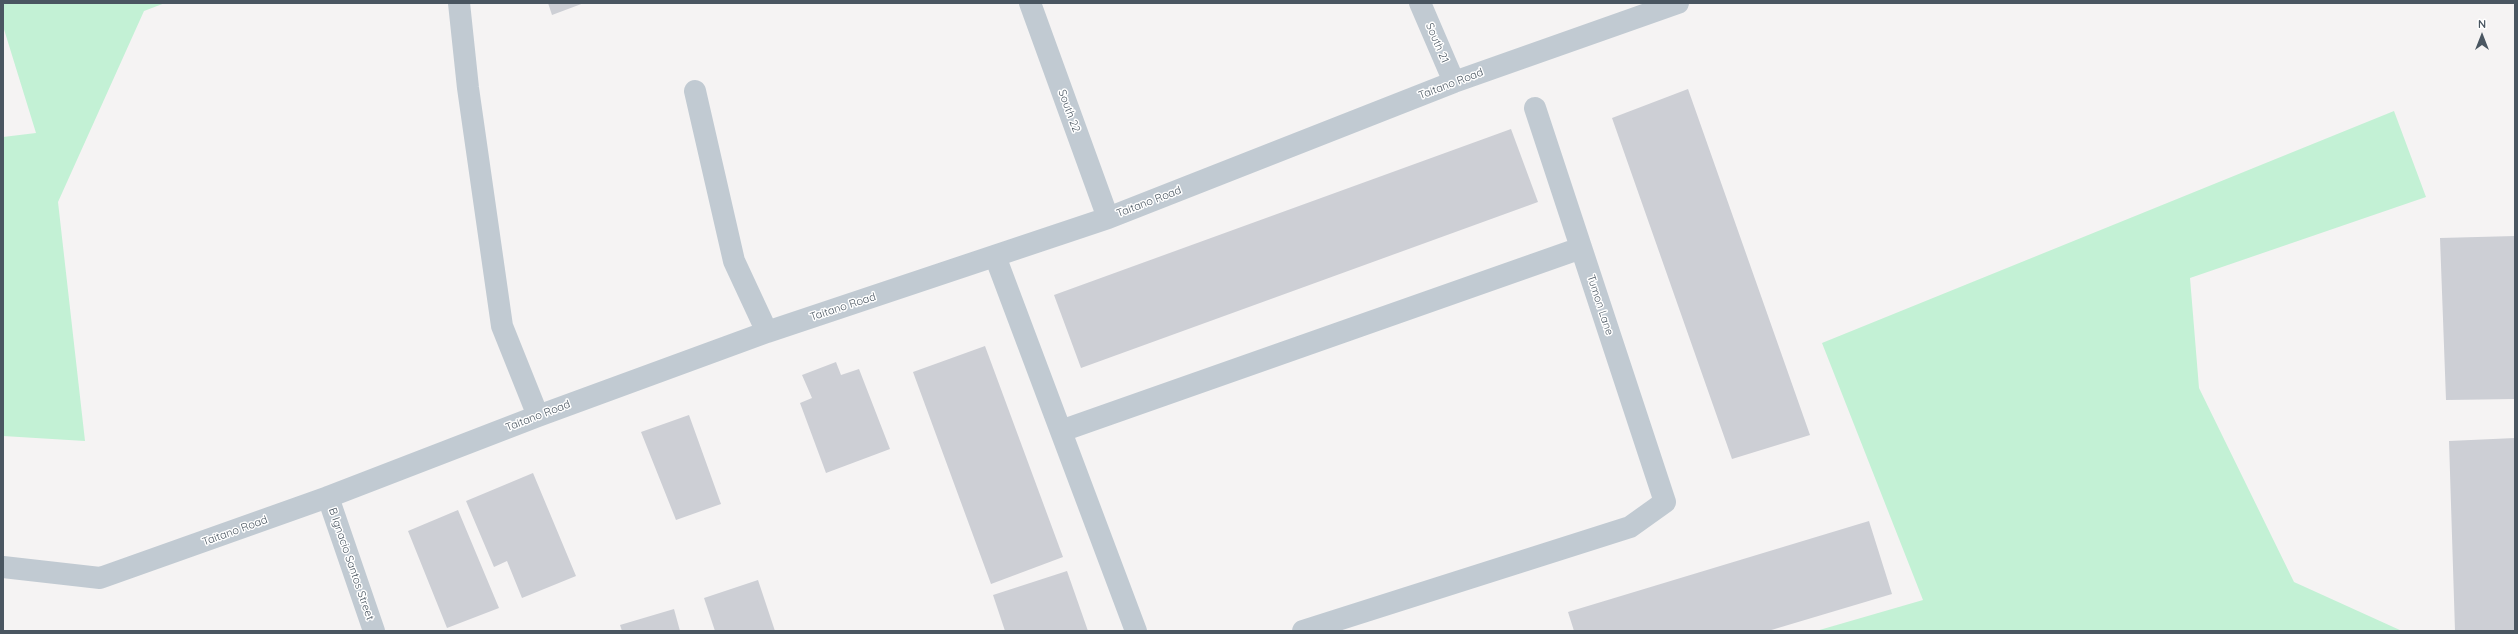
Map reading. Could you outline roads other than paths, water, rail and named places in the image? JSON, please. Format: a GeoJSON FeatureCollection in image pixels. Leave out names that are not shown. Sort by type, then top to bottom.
{"type":"FeatureCollection","features":[{"type":"Feature","properties":{"kind":"street"},"geometry":{"type":"LineString","coordinates":[[460,3],[468,88],[502,326],[538,416]]}},
{"type":"Feature","properties":{"kind":"street","name":"South 22"},"geometry":{"type":"LineString","coordinates":[[1030,3],[1108,218]]}},
{"type":"Feature","properties":{"kind":"street","name":"South 21"},"geometry":{"type":"LineString","coordinates":[[1420,3],[1454,82]]}},
{"type":"Feature","properties":{"kind":"street","name":"Taitano Road"},"geometry":{"type":"LineString","coordinates":[[3,567],[100,578],[328,498],[538,416],[767,332],[1108,218],[1454,82],[1678,3]]}},
{"type":"Feature","properties":{"kind":"street"},"geometry":{"type":"LineString","coordinates":[[695,91],[734,261],[767,332]]}},
{"type":"Feature","properties":{"kind":"street","name":"Tumon Lane"},"geometry":{"type":"LineString","coordinates":[[1304,631],[1630,527],[1665,502],[1535,108]]}},
{"type":"Feature","properties":{"kind":"street"},"geometry":{"type":"LineString","coordinates":[[1060,431],[1581,248]]}},
{"type":"Feature","properties":{"kind":"street"},"geometry":{"type":"LineString","coordinates":[[995,256],[1136,631]]}},
{"type":"Feature","properties":{"kind":"street","name":"B Ignacio Santos Street"},"geometry":{"type":"LineString","coordinates":[[328,498],[374,631]]}}]}
